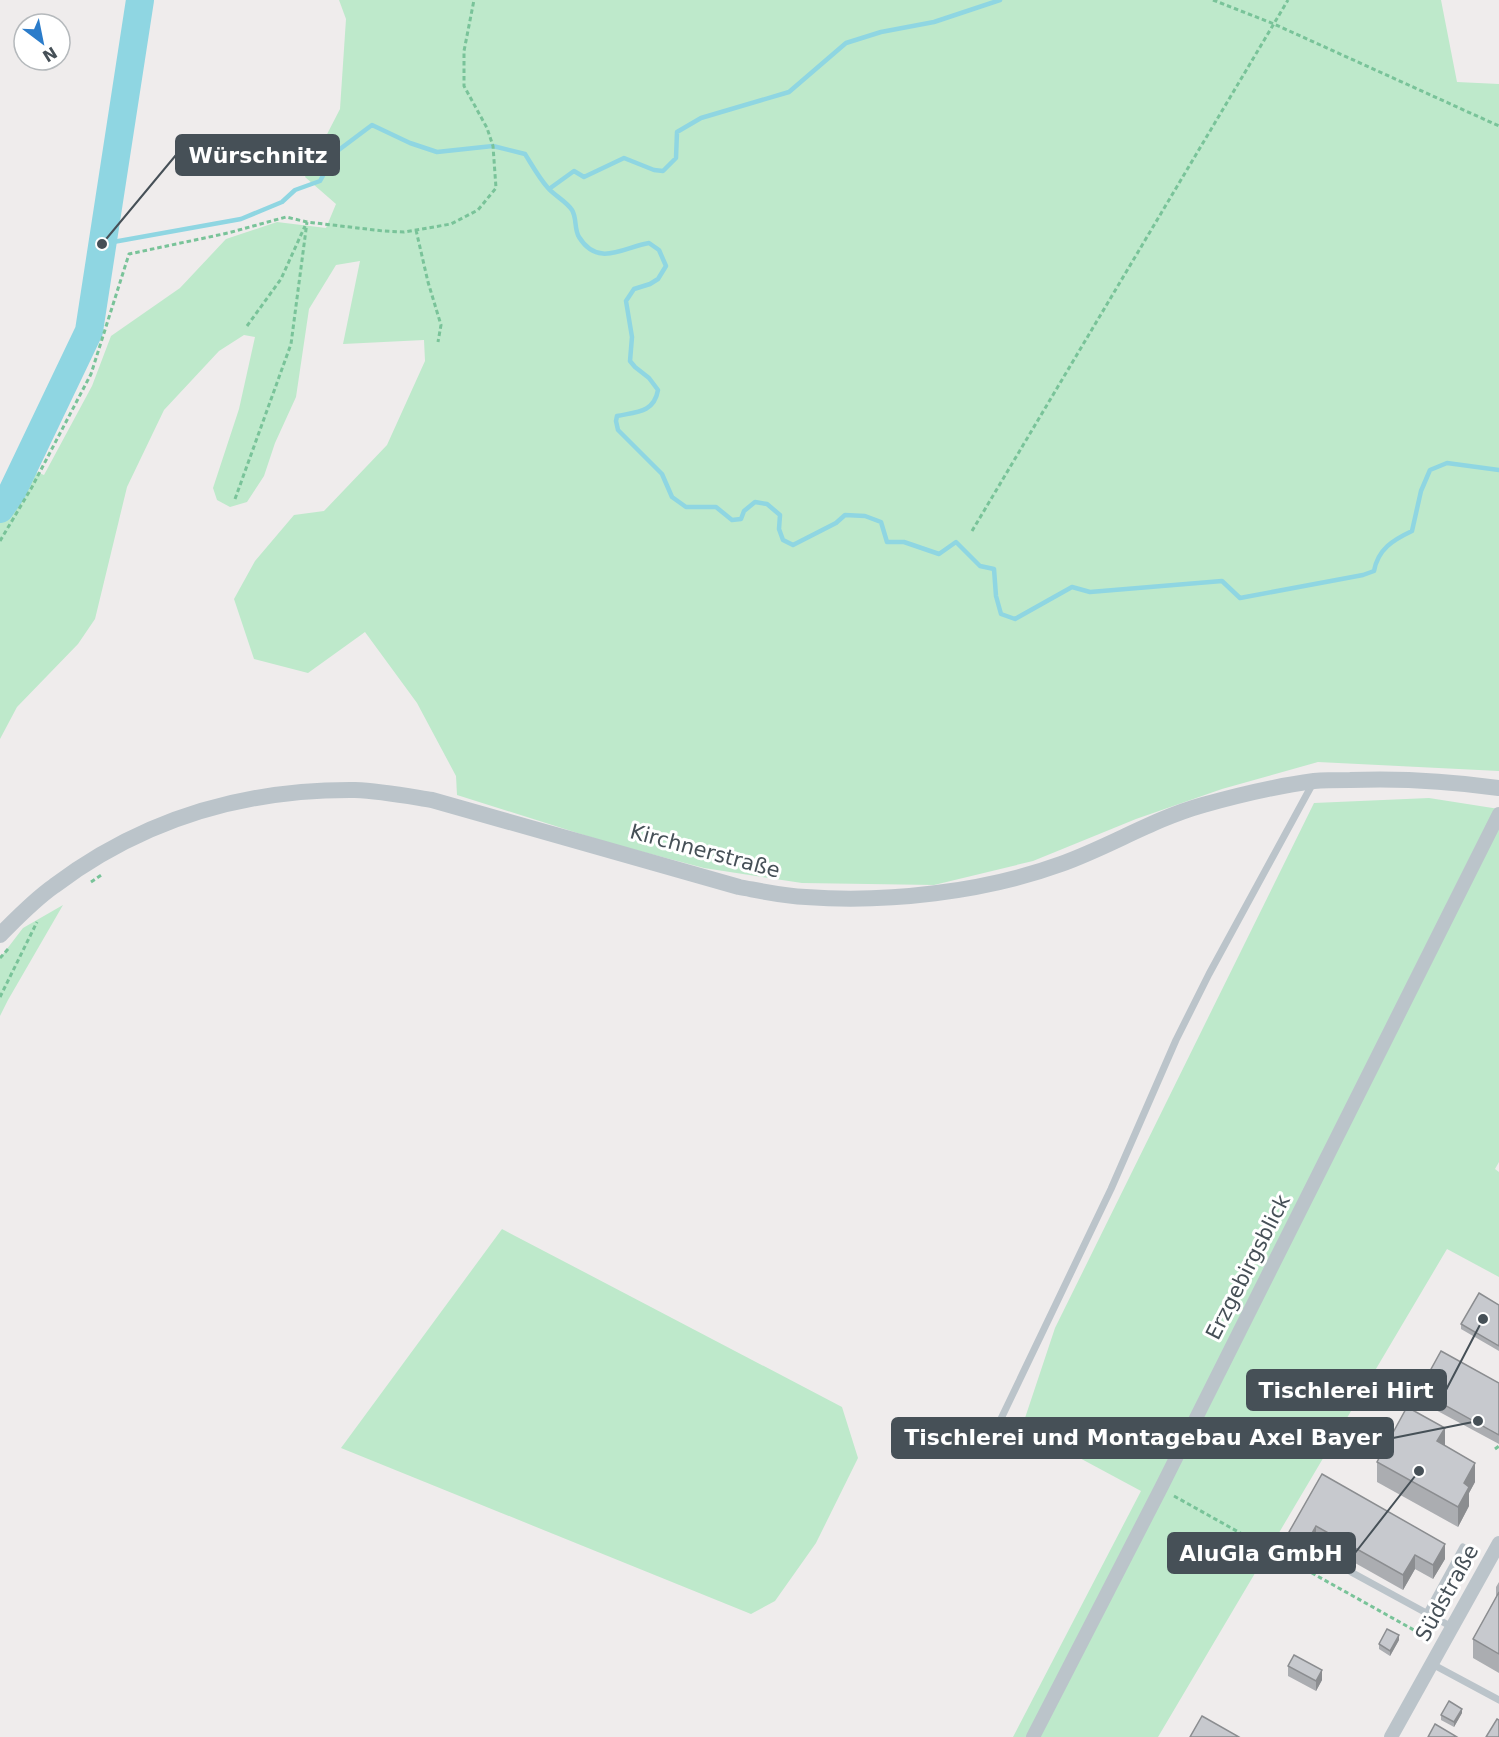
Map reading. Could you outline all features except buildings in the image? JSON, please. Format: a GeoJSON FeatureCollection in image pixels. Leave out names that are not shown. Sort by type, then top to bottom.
{"type":"FeatureCollection","features":[{"type":"Feature","properties":{"kind":"street","name":"Kirchnerstraße"},"geometry":{"type":"LineString","coordinates":[[7,939],[52,887],[78,868],[128,840],[199,811],[284,793],[356,790],[414,797],[471,810],[739,887],[774,894],[807,897],[877,898],[926,894],[1018,878],[1062,864],[1140,828],[1201,806],[1242,795],[1315,781],[1406,779],[1499,788]]}},
{"type":"Feature","properties":{"kind":"street","name":"Erzgebirgsblick"},"geometry":{"type":"LineString","coordinates":[[1033,1737],[1161,1488],[1499,814]]}},
{"type":"Feature","properties":{"kind":"street","name":"Südstraße"},"geometry":{"type":"LineString","coordinates":[[1391,1737],[1499,1543]]}},
{"type":"Feature","properties":{"kind":"lane"},"geometry":{"type":"LineString","coordinates":[[998,1425],[1111,1189],[1176,1040],[1209,974],[1315,781]]}},
{"type":"Feature","properties":{"kind":"lane"},"geometry":{"type":"LineString","coordinates":[[1426,1613],[1463,1548]]}},
{"type":"Feature","properties":{"kind":"lane"},"geometry":{"type":"LineString","coordinates":[[1351,1572],[1452,1627]]}},
{"type":"Feature","properties":{"kind":"lane","name":"Südstraße"},"geometry":{"type":"LineString","coordinates":[[1432,1664],[1499,1700]]}},
{"type":"Feature","properties":{"kind":"path"},"geometry":{"type":"LineString","coordinates":[[0,541],[32,487],[91,374],[129,254],[228,233],[286,217],[307,222],[404,232],[451,224],[478,210],[496,188],[495,157],[490,137],[464,86],[464,51],[474,0]]}},
{"type":"Feature","properties":{"kind":"path"},"geometry":{"type":"LineString","coordinates":[[1213,0],[1274,24],[1499,126]]}},
{"type":"Feature","properties":{"kind":"path"},"geometry":{"type":"LineString","coordinates":[[972,531],[1288,0]]}},
{"type":"Feature","properties":{"kind":"path"},"geometry":{"type":"LineString","coordinates":[[247,326],[281,279],[307,222]]}},
{"type":"Feature","properties":{"kind":"path"},"geometry":{"type":"LineString","coordinates":[[235,499],[291,344],[307,222]]}},
{"type":"Feature","properties":{"kind":"path"},"geometry":{"type":"LineString","coordinates":[[416,230],[441,324],[438,342]]}},
{"type":"Feature","properties":{"kind":"path"},"geometry":{"type":"LineString","coordinates":[[89,883],[107,871]]}},
{"type":"Feature","properties":{"kind":"path"},"geometry":{"type":"LineString","coordinates":[[0,997],[38,921],[29,928]]}},
{"type":"Feature","properties":{"kind":"path"},"geometry":{"type":"LineString","coordinates":[[0,958],[7,939]]}},
{"type":"Feature","properties":{"kind":"path"},"geometry":{"type":"LineString","coordinates":[[1161,1488],[1442,1646]]}},
{"type":"Feature","properties":{"kind":"green space"},"geometry":{"type":"Polygon","coordinates":[[[339,0],[1441,0],[1457,82],[1499,84],[1499,771],[1318,762],[1222,789],[1136,819],[1033,861],[934,885],[802,883],[704,868],[609,843],[457,795],[456,776],[417,703],[365,632],[308,673],[254,659],[234,599],[255,561],[294,515],[324,511],[387,445],[425,361],[424,340],[343,344],[360,261],[336,265],[309,309],[296,397],[275,443],[264,476],[247,502],[230,507],[217,500],[213,488],[239,409],[255,337],[244,335],[219,351],[164,410],[127,487],[95,619],[78,644],[17,707],[0,739],[0,518],[11,504],[29,469],[44,475],[92,386],[111,336],[180,288],[226,239],[277,222],[326,228],[336,204],[305,177],[340,109],[346,19],[339,0]]]}},
{"type":"Feature","properties":{"kind":"green space"},"geometry":{"type":"Polygon","coordinates":[[[1429,798],[1499,809],[1499,1162],[1495,1169],[1499,1172],[1499,1277],[1447,1249],[1158,1737],[1013,1737],[1141,1491],[1022,1427],[1055,1328],[1314,803],[1429,798]]]}},
{"type":"Feature","properties":{"kind":"green space"},"geometry":{"type":"Polygon","coordinates":[[[63,905],[0,1016],[0,958],[23,928],[63,905]]]}},
{"type":"Feature","properties":{"kind":"green space"},"geometry":{"type":"Polygon","coordinates":[[[502,1229],[842,1407],[858,1458],[816,1543],[775,1601],[751,1614],[341,1448],[502,1229]]]}},
{"type":"Feature","properties":{"kind":"waterway"},"geometry":{"type":"LineString","coordinates":[[0,509],[12,492],[89,331],[140,0]]}},
{"type":"Feature","properties":{"kind":"waterway"},"geometry":{"type":"LineString","coordinates":[[549,189],[574,171],[584,177],[624,158],[654,170],[663,171],[676,158],[677,132],[701,118],[789,92],[846,43],[881,32],[934,22],[1000,0]]}},
{"type":"Feature","properties":{"kind":"waterway"},"geometry":{"type":"LineString","coordinates":[[102,244],[241,219],[282,202],[295,190],[320,181],[336,152],[372,125],[410,143],[437,152],[493,146],[525,154],[545,184],[572,210],[577,234],[586,246],[594,252],[603,254],[649,243],[659,250],[666,266],[658,279],[634,289],[626,301],[632,337],[630,361],[649,378],[658,390],[656,398],[643,410],[617,416],[616,421],[618,430],[662,474],[672,497],[686,507],[716,507],[732,520],[741,519],[744,511],[755,502],[767,504],[780,515],[779,529],[783,540],[793,545],[836,523],[845,515],[865,516],[881,522],[887,542],[904,542],[939,554],[956,542],[980,566],[994,569],[996,596],[1001,614],[1015,619],[1072,587],[1090,592],[1222,581],[1240,598],[1363,575],[1374,571],[1379,557],[1387,546],[1412,531],[1421,491],[1430,470],[1447,463],[1499,470]]}},
{"type":"Feature","properties":{"kind":"place","name":"Würschnitz"},"geometry":{"type":"Point","coordinates":[102,244]}},
{"type":"Feature","properties":{"kind":"place","name":"Tischlerei Hirt"},"geometry":{"type":"Point","coordinates":[1483,1319]}},
{"type":"Feature","properties":{"kind":"place","name":"Tischlerei und Montagebau Axel Bayer"},"geometry":{"type":"Point","coordinates":[1478,1421]}},
{"type":"Feature","properties":{"kind":"place","name":"AluGla GmbH"},"geometry":{"type":"Point","coordinates":[1419,1471]}}]}
